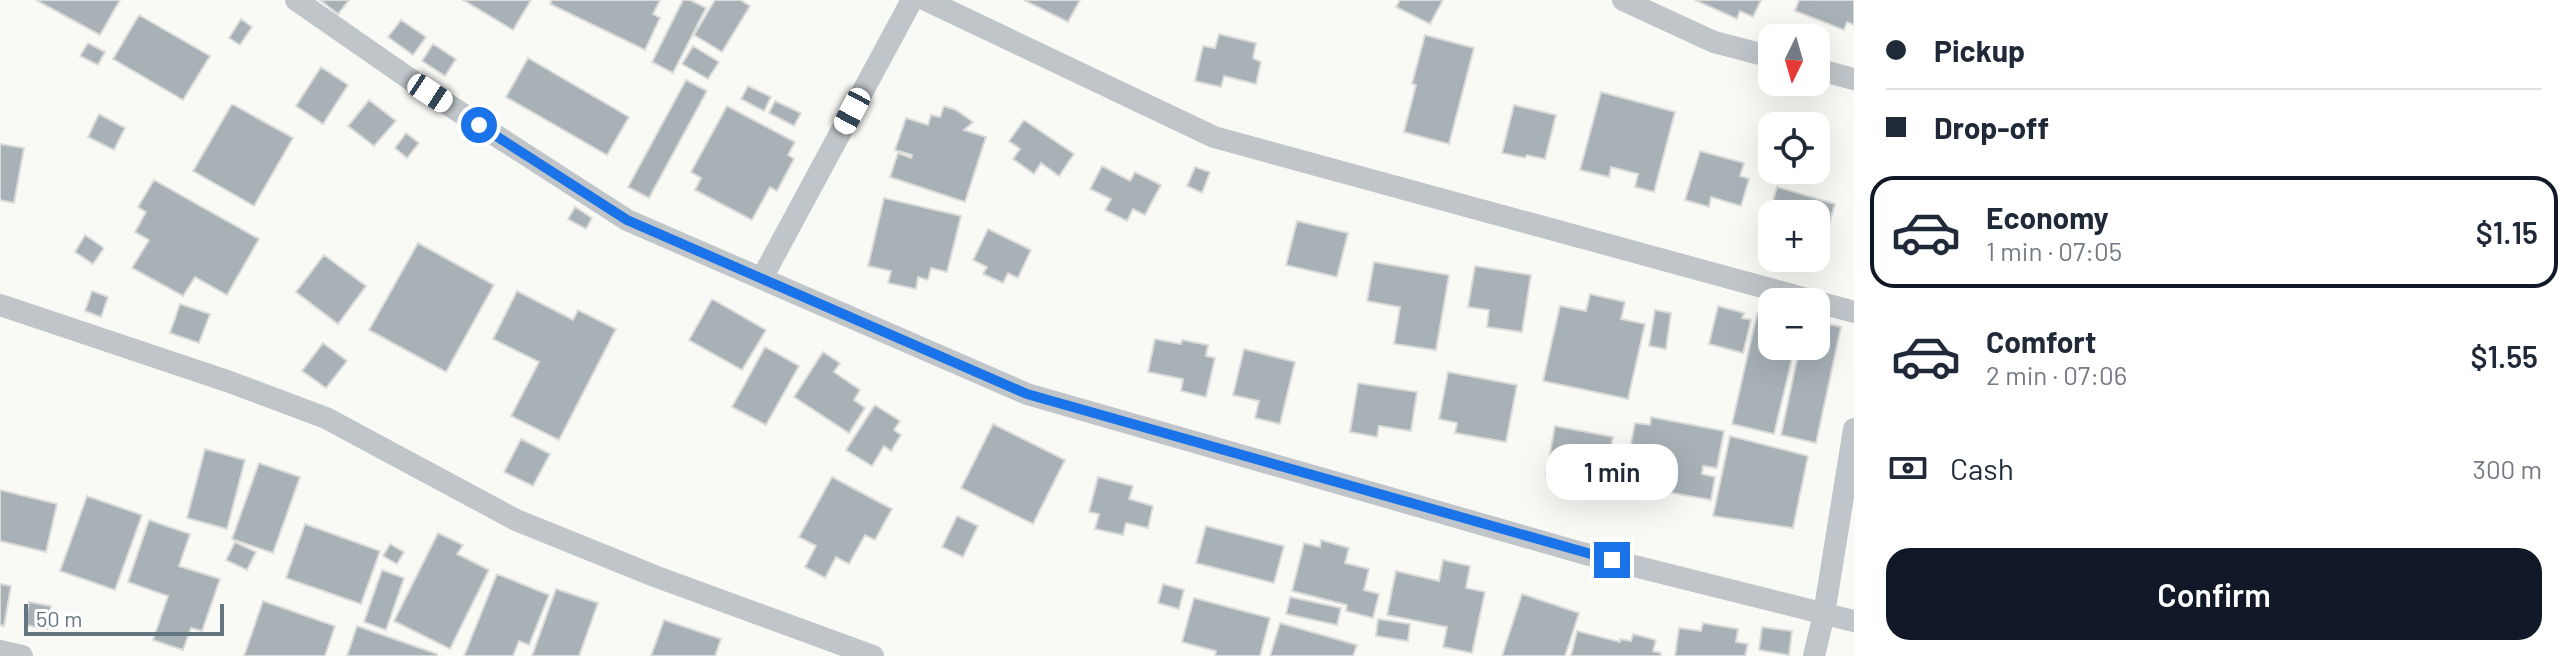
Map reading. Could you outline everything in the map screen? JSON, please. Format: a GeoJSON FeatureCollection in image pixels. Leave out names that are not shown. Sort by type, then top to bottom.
{"type":"FeatureCollection","features":[{"type":"Feature","properties":{"kind":"street"},"geometry":{"type":"LineString","coordinates":[[296,0],[430,93],[627,220],[1027,394],[1582,553],[1854,621]]}},
{"type":"Feature","properties":{"kind":"street"},"geometry":{"type":"LineString","coordinates":[[762,278],[912,0]]}},
{"type":"Feature","properties":{"kind":"street"},"geometry":{"type":"LineString","coordinates":[[926,0],[1214,137],[1854,312]]}},
{"type":"Feature","properties":{"kind":"street"},"geometry":{"type":"LineString","coordinates":[[1623,0],[1714,42],[1758,53]]}},
{"type":"Feature","properties":{"kind":"street"},"geometry":{"type":"LineString","coordinates":[[1830,73],[1854,79]]}},
{"type":"Feature","properties":{"kind":"street"},"geometry":{"type":"LineString","coordinates":[[0,305],[227,381],[326,418],[516,520],[657,577],[873,656]]}},
{"type":"Feature","properties":{"kind":"street"},"geometry":{"type":"LineString","coordinates":[[1814,656],[1824,614],[1854,429]]}},
{"type":"Feature","properties":{"kind":"street"},"geometry":{"type":"LineString","coordinates":[[0,651],[22,656]]}},
{"type":"Feature","properties":{"kind":"building"},"geometry":{"type":"Polygon","coordinates":[[[36,0],[120,0],[100,35],[36,0]]]}},
{"type":"Feature","properties":{"kind":"building"},"geometry":{"type":"Polygon","coordinates":[[[320,0],[349,0],[338,14],[320,0]]]}},
{"type":"Feature","properties":{"kind":"building"},"geometry":{"type":"Polygon","coordinates":[[[463,0],[531,0],[513,30],[463,0]]]}},
{"type":"Feature","properties":{"kind":"building"},"geometry":{"type":"Polygon","coordinates":[[[552,0],[660,0],[653,14],[660,18],[645,50],[550,4],[552,0]]]}},
{"type":"Feature","properties":{"kind":"building"},"geometry":{"type":"Polygon","coordinates":[[[683,0],[706,8],[673,73],[652,62],[683,0]]]}},
{"type":"Feature","properties":{"kind":"building"},"geometry":{"type":"Polygon","coordinates":[[[715,0],[740,0],[750,6],[722,52],[694,35],[715,0]]]}},
{"type":"Feature","properties":{"kind":"building"},"geometry":{"type":"Polygon","coordinates":[[[1024,0],[1080,0],[1068,22],[1024,0]]]}},
{"type":"Feature","properties":{"kind":"building"},"geometry":{"type":"Polygon","coordinates":[[[1400,0],[1443,0],[1430,24],[1396,7],[1400,0]]]}},
{"type":"Feature","properties":{"kind":"building"},"geometry":{"type":"Polygon","coordinates":[[[1695,0],[1761,0],[1753,17],[1740,11],[1737,19],[1695,0]]]}},
{"type":"Feature","properties":{"kind":"building"},"geometry":{"type":"Polygon","coordinates":[[[1799,0],[1854,0],[1854,25],[1847,22],[1844,30],[1795,11],[1799,0]]]}},
{"type":"Feature","properties":{"kind":"building"},"geometry":{"type":"Polygon","coordinates":[[[139,15],[210,56],[183,100],[113,59],[139,15]]]}},
{"type":"Feature","properties":{"kind":"building"},"geometry":{"type":"Polygon","coordinates":[[[241,19],[252,27],[240,45],[229,38],[241,19]]]}},
{"type":"Feature","properties":{"kind":"building"},"geometry":{"type":"Polygon","coordinates":[[[401,20],[426,37],[413,55],[388,37],[401,20]]]}},
{"type":"Feature","properties":{"kind":"building"},"geometry":{"type":"Polygon","coordinates":[[[1219,34],[1256,43],[1253,58],[1261,62],[1256,84],[1224,76],[1221,87],[1195,81],[1203,46],[1215,48],[1219,34]]]}},
{"type":"Feature","properties":{"kind":"building"},"geometry":{"type":"Polygon","coordinates":[[[1425,35],[1474,48],[1449,144],[1404,132],[1425,35]]]}},
{"type":"Feature","properties":{"kind":"building"},"geometry":{"type":"Polygon","coordinates":[[[88,43],[105,52],[98,65],[80,56],[88,43]]]}},
{"type":"Feature","properties":{"kind":"building"},"geometry":{"type":"Polygon","coordinates":[[[433,44],[456,59],[445,76],[422,61],[433,44]]]}},
{"type":"Feature","properties":{"kind":"building"},"geometry":{"type":"Polygon","coordinates":[[[693,46],[719,62],[708,79],[682,64],[693,46]]]}},
{"type":"Feature","properties":{"kind":"building"},"geometry":{"type":"Polygon","coordinates":[[[528,58],[629,117],[607,155],[506,97],[528,58]]]}},
{"type":"Feature","properties":{"kind":"building"},"geometry":{"type":"Polygon","coordinates":[[[321,67],[348,85],[323,124],[296,106],[321,67]]]}},
{"type":"Feature","properties":{"kind":"building"},"geometry":{"type":"Polygon","coordinates":[[[686,80],[707,91],[649,198],[628,187],[686,80]]]}},
{"type":"Feature","properties":{"kind":"building"},"geometry":{"type":"Polygon","coordinates":[[[748,86],[771,97],[764,111],[741,99],[748,86]]]}},
{"type":"Feature","properties":{"kind":"building"},"geometry":{"type":"Polygon","coordinates":[[[1601,92],[1675,112],[1654,192],[1635,187],[1638,174],[1611,167],[1609,177],[1580,170],[1601,92]]]}},
{"type":"Feature","properties":{"kind":"building"},"geometry":{"type":"Polygon","coordinates":[[[369,100],[396,121],[374,146],[348,126],[369,100]]]}},
{"type":"Feature","properties":{"kind":"building"},"geometry":{"type":"Polygon","coordinates":[[[775,101],[801,113],[794,126],[769,113],[775,101]]]}},
{"type":"Feature","properties":{"kind":"building"},"geometry":{"type":"Polygon","coordinates":[[[232,104],[293,138],[254,206],[193,171],[232,104]]]}},
{"type":"Feature","properties":{"kind":"building"},"geometry":{"type":"Polygon","coordinates":[[[1514,105],[1556,115],[1545,159],[1502,153],[1514,105]]]}},
{"type":"Feature","properties":{"kind":"building"},"geometry":{"type":"Polygon","coordinates":[[[727,106],[795,142],[788,155],[794,159],[777,191],[770,187],[752,220],[695,190],[701,178],[691,172],[727,106]]]}},
{"type":"Feature","properties":{"kind":"building"},"geometry":{"type":"Polygon","coordinates":[[[944,106],[973,122],[964,130],[986,137],[965,202],[890,177],[898,153],[911,158],[912,155],[895,150],[906,118],[928,125],[931,115],[940,117],[944,106]]]}},
{"type":"Feature","properties":{"kind":"building"},"geometry":{"type":"Polygon","coordinates":[[[99,114],[125,128],[114,150],[88,137],[99,114]]]}},
{"type":"Feature","properties":{"kind":"building"},"geometry":{"type":"Polygon","coordinates":[[[1024,120],[1074,154],[1059,176],[1041,163],[1034,174],[1013,159],[1020,149],[1009,141],[1024,120]]]}},
{"type":"Feature","properties":{"kind":"building"},"geometry":{"type":"Polygon","coordinates":[[[406,133],[419,143],[407,158],[395,148],[406,133]]]}},
{"type":"Feature","properties":{"kind":"building"},"geometry":{"type":"Polygon","coordinates":[[[0,144],[24,148],[14,203],[0,200],[0,144]]]}},
{"type":"Feature","properties":{"kind":"building"},"geometry":{"type":"Polygon","coordinates":[[[1700,151],[1744,163],[1740,176],[1749,179],[1741,206],[1711,197],[1709,207],[1685,200],[1700,151]]]}},
{"type":"Feature","properties":{"kind":"building"},"geometry":{"type":"Polygon","coordinates":[[[1102,166],[1130,181],[1135,172],[1161,185],[1145,215],[1133,209],[1127,221],[1105,210],[1111,199],[1090,189],[1102,166]]]}},
{"type":"Feature","properties":{"kind":"building"},"geometry":{"type":"Polygon","coordinates":[[[1195,167],[1210,172],[1202,193],[1187,186],[1195,167]]]}},
{"type":"Feature","properties":{"kind":"building"},"geometry":{"type":"Polygon","coordinates":[[[154,180],[259,239],[227,295],[195,277],[183,296],[132,268],[149,240],[135,232],[146,212],[138,207],[154,180]]]}},
{"type":"Feature","properties":{"kind":"building"},"geometry":{"type":"Polygon","coordinates":[[[1777,187],[1821,200],[1773,200],[1777,187]]]}},
{"type":"Feature","properties":{"kind":"building"},"geometry":{"type":"Polygon","coordinates":[[[884,198],[961,216],[947,272],[931,268],[928,280],[918,277],[916,289],[888,283],[891,271],[868,266],[884,198]]]}},
{"type":"Feature","properties":{"kind":"building"},"geometry":{"type":"Polygon","coordinates":[[[1830,203],[1835,204],[1830,221],[1830,203]]]}},
{"type":"Feature","properties":{"kind":"building"},"geometry":{"type":"Polygon","coordinates":[[[575,207],[592,218],[586,229],[568,219],[575,207]]]}},
{"type":"Feature","properties":{"kind":"building"},"geometry":{"type":"Polygon","coordinates":[[[1297,221],[1348,233],[1337,277],[1286,265],[1297,221]]]}},
{"type":"Feature","properties":{"kind":"building"},"geometry":{"type":"Polygon","coordinates":[[[988,229],[1031,250],[1018,278],[1008,273],[1003,283],[983,274],[987,267],[973,260],[988,229]]]}},
{"type":"Feature","properties":{"kind":"building"},"geometry":{"type":"Polygon","coordinates":[[[85,235],[104,248],[93,264],[75,252],[85,235]]]}},
{"type":"Feature","properties":{"kind":"building"},"geometry":{"type":"Polygon","coordinates":[[[418,243],[494,285],[446,372],[369,330],[418,243]]]}},
{"type":"Feature","properties":{"kind":"building"},"geometry":{"type":"Polygon","coordinates":[[[324,255],[366,286],[338,324],[296,292],[324,255]]]}},
{"type":"Feature","properties":{"kind":"building"},"geometry":{"type":"Polygon","coordinates":[[[1374,262],[1449,275],[1436,350],[1394,344],[1400,307],[1367,301],[1374,262]]]}},
{"type":"Feature","properties":{"kind":"building"},"geometry":{"type":"Polygon","coordinates":[[[1475,266],[1531,275],[1522,332],[1487,327],[1489,310],[1468,307],[1475,266]]]}},
{"type":"Feature","properties":{"kind":"building"},"geometry":{"type":"Polygon","coordinates":[[[92,291],[108,297],[101,317],[85,311],[92,291]]]}},
{"type":"Feature","properties":{"kind":"building"},"geometry":{"type":"Polygon","coordinates":[[[517,291],[573,320],[578,310],[616,329],[559,440],[511,416],[539,362],[493,339],[517,291]]]}},
{"type":"Feature","properties":{"kind":"building"},"geometry":{"type":"Polygon","coordinates":[[[1590,294],[1625,302],[1621,319],[1645,324],[1628,399],[1543,381],[1560,306],[1586,311],[1590,294]]]}},
{"type":"Feature","properties":{"kind":"building"},"geometry":{"type":"Polygon","coordinates":[[[712,299],[766,330],[742,370],[689,340],[712,299]]]}},
{"type":"Feature","properties":{"kind":"building"},"geometry":{"type":"Polygon","coordinates":[[[180,304],[210,314],[199,343],[170,333],[180,304]]]}},
{"type":"Feature","properties":{"kind":"building"},"geometry":{"type":"Polygon","coordinates":[[[1718,306],[1744,313],[1742,318],[1751,320],[1743,353],[1709,344],[1718,306]]]}},
{"type":"Feature","properties":{"kind":"building"},"geometry":{"type":"Polygon","coordinates":[[[1655,310],[1671,313],[1666,349],[1649,346],[1655,310]]]}},
{"type":"Feature","properties":{"kind":"building"},"geometry":{"type":"Polygon","coordinates":[[[1758,314],[1758,360],[1792,360],[1774,434],[1732,424],[1758,314]]]}},
{"type":"Feature","properties":{"kind":"building"},"geometry":{"type":"Polygon","coordinates":[[[1830,324],[1841,327],[1816,443],[1781,435],[1797,360],[1830,360],[1830,324]]]}},
{"type":"Feature","properties":{"kind":"building"},"geometry":{"type":"Polygon","coordinates":[[[1155,339],[1208,345],[1206,356],[1215,358],[1206,397],[1181,391],[1183,379],[1148,372],[1155,339]]]}},
{"type":"Feature","properties":{"kind":"building"},"geometry":{"type":"Polygon","coordinates":[[[323,343],[347,361],[326,388],[302,371],[323,343]]]}},
{"type":"Feature","properties":{"kind":"building"},"geometry":{"type":"Polygon","coordinates":[[[765,347],[799,366],[766,425],[732,407],[765,347]]]}},
{"type":"Feature","properties":{"kind":"building"},"geometry":{"type":"Polygon","coordinates":[[[1244,349],[1295,362],[1280,424],[1255,418],[1259,401],[1233,395],[1244,349]]]}},
{"type":"Feature","properties":{"kind":"building"},"geometry":{"type":"Polygon","coordinates":[[[823,352],[840,363],[834,372],[860,390],[854,400],[865,408],[849,433],[794,397],[823,352]]]}},
{"type":"Feature","properties":{"kind":"building"},"geometry":{"type":"Polygon","coordinates":[[[1448,372],[1517,385],[1506,442],[1455,433],[1457,423],[1439,419],[1448,372]]]}},
{"type":"Feature","properties":{"kind":"building"},"geometry":{"type":"Polygon","coordinates":[[[1358,383],[1417,392],[1411,431],[1379,426],[1377,437],[1350,432],[1358,383]]]}},
{"type":"Feature","properties":{"kind":"building"},"geometry":{"type":"Polygon","coordinates":[[[875,405],[900,421],[894,430],[901,435],[891,451],[884,446],[872,466],[846,450],[875,405]]]}},
{"type":"Feature","properties":{"kind":"building"},"geometry":{"type":"Polygon","coordinates":[[[1651,417],[1724,431],[1717,468],[1703,466],[1702,474],[1715,477],[1711,500],[1639,487],[1640,477],[1625,474],[1635,423],[1650,425],[1651,417]]]}},
{"type":"Feature","properties":{"kind":"building"},"geometry":{"type":"Polygon","coordinates":[[[993,424],[1065,460],[1033,524],[961,488],[993,424]]]}},
{"type":"Feature","properties":{"kind":"building"},"geometry":{"type":"Polygon","coordinates":[[[1555,426],[1613,437],[1604,486],[1546,475],[1555,426]]]}},
{"type":"Feature","properties":{"kind":"building"},"geometry":{"type":"Polygon","coordinates":[[[1730,436],[1808,456],[1793,528],[1713,516],[1730,436]]]}},
{"type":"Feature","properties":{"kind":"building"},"geometry":{"type":"Polygon","coordinates":[[[521,439],[550,454],[533,486],[504,472],[521,439]]]}},
{"type":"Feature","properties":{"kind":"building"},"geometry":{"type":"Polygon","coordinates":[[[205,449],[245,460],[227,529],[187,518],[205,449]]]}},
{"type":"Feature","properties":{"kind":"building"},"geometry":{"type":"Polygon","coordinates":[[[259,463],[300,477],[273,553],[232,539],[259,463]]]}},
{"type":"Feature","properties":{"kind":"building"},"geometry":{"type":"Polygon","coordinates":[[[832,477],[892,509],[875,540],[865,535],[849,564],[836,557],[825,578],[805,567],[816,546],[799,537],[832,477]]]}},
{"type":"Feature","properties":{"kind":"building"},"geometry":{"type":"Polygon","coordinates":[[[1098,477],[1133,486],[1129,499],[1153,506],[1148,528],[1126,523],[1123,535],[1095,529],[1099,514],[1089,512],[1098,477]]]}},
{"type":"Feature","properties":{"kind":"building"},"geometry":{"type":"Polygon","coordinates":[[[0,490],[57,504],[46,552],[0,541],[0,490]]]}},
{"type":"Feature","properties":{"kind":"building"},"geometry":{"type":"Polygon","coordinates":[[[87,496],[142,515],[115,590],[60,571],[87,496]]]}},
{"type":"Feature","properties":{"kind":"building"},"geometry":{"type":"Polygon","coordinates":[[[957,516],[978,526],[963,557],[942,547],[957,516]]]}},
{"type":"Feature","properties":{"kind":"building"},"geometry":{"type":"Polygon","coordinates":[[[149,520],[190,534],[179,566],[220,579],[202,631],[191,628],[183,650],[153,640],[168,596],[128,582],[149,520]]]}},
{"type":"Feature","properties":{"kind":"building"},"geometry":{"type":"Polygon","coordinates":[[[305,524],[380,551],[361,604],[286,578],[305,524]]]}},
{"type":"Feature","properties":{"kind":"building"},"geometry":{"type":"Polygon","coordinates":[[[1206,526],[1284,546],[1274,583],[1196,563],[1206,526]]]}},
{"type":"Feature","properties":{"kind":"building"},"geometry":{"type":"Polygon","coordinates":[[[438,533],[463,545],[457,554],[489,570],[450,649],[394,621],[438,533]]]}},
{"type":"Feature","properties":{"kind":"building"},"geometry":{"type":"Polygon","coordinates":[[[1321,540],[1349,548],[1345,563],[1369,569],[1364,590],[1379,594],[1373,618],[1346,611],[1347,605],[1292,591],[1304,543],[1320,547],[1321,540]]]}},
{"type":"Feature","properties":{"kind":"building"},"geometry":{"type":"Polygon","coordinates":[[[235,542],[256,552],[247,570],[226,560],[235,542]]]}},
{"type":"Feature","properties":{"kind":"building"},"geometry":{"type":"Polygon","coordinates":[[[390,544],[404,552],[397,564],[383,556],[390,544]]]}},
{"type":"Feature","properties":{"kind":"building"},"geometry":{"type":"Polygon","coordinates":[[[1443,560],[1470,566],[1466,588],[1485,592],[1472,653],[1443,647],[1447,627],[1387,615],[1396,571],[1439,581],[1443,560]]]}},
{"type":"Feature","properties":{"kind":"building"},"geometry":{"type":"Polygon","coordinates":[[[382,570],[404,578],[386,630],[364,622],[382,570]]]}},
{"type":"Feature","properties":{"kind":"building"},"geometry":{"type":"Polygon","coordinates":[[[497,574],[549,595],[529,645],[519,641],[513,656],[464,656],[497,574]]]}},
{"type":"Feature","properties":{"kind":"building"},"geometry":{"type":"Polygon","coordinates":[[[0,584],[11,586],[4,626],[0,625],[0,584]]]}},
{"type":"Feature","properties":{"kind":"building"},"geometry":{"type":"Polygon","coordinates":[[[1163,584],[1184,590],[1179,609],[1158,603],[1163,584]]]}},
{"type":"Feature","properties":{"kind":"building"},"geometry":{"type":"Polygon","coordinates":[[[556,589],[598,603],[579,656],[532,656],[556,589]]]}},
{"type":"Feature","properties":{"kind":"building"},"geometry":{"type":"Polygon","coordinates":[[[1522,594],[1579,613],[1565,656],[1502,656],[1522,594]]]}},
{"type":"Feature","properties":{"kind":"building"},"geometry":{"type":"Polygon","coordinates":[[[1290,597],[1341,608],[1337,625],[1286,614],[1290,597]]]}},
{"type":"Feature","properties":{"kind":"building"},"geometry":{"type":"Polygon","coordinates":[[[1194,598],[1270,618],[1260,656],[1215,656],[1216,651],[1182,642],[1194,598]]]}},
{"type":"Feature","properties":{"kind":"building"},"geometry":{"type":"Polygon","coordinates":[[[263,601],[335,626],[325,656],[244,656],[263,601]]]}},
{"type":"Feature","properties":{"kind":"building"},"geometry":{"type":"Polygon","coordinates":[[[29,602],[51,606],[47,629],[25,625],[29,602]]]}},
{"type":"Feature","properties":{"kind":"building"},"geometry":{"type":"Polygon","coordinates":[[[1378,619],[1410,624],[1408,641],[1376,636],[1378,619]]]}},
{"type":"Feature","properties":{"kind":"building"},"geometry":{"type":"Polygon","coordinates":[[[664,620],[721,639],[715,656],[651,656],[664,620]]]}},
{"type":"Feature","properties":{"kind":"building"},"geometry":{"type":"Polygon","coordinates":[[[1280,623],[1357,645],[1353,656],[1270,656],[1280,623]]]}},
{"type":"Feature","properties":{"kind":"building"},"geometry":{"type":"Polygon","coordinates":[[[1703,623],[1738,629],[1736,642],[1748,644],[1745,656],[1675,656],[1679,628],[1701,631],[1703,623]]]}},
{"type":"Feature","properties":{"kind":"building"},"geometry":{"type":"Polygon","coordinates":[[[357,626],[437,654],[437,656],[347,656],[357,626]]]}},
{"type":"Feature","properties":{"kind":"building"},"geometry":{"type":"Polygon","coordinates":[[[1762,627],[1792,631],[1789,655],[1759,650],[1762,627]]]}},
{"type":"Feature","properties":{"kind":"building"},"geometry":{"type":"Polygon","coordinates":[[[1577,631],[1620,642],[1620,639],[1631,641],[1633,634],[1656,640],[1653,651],[1661,653],[1660,656],[1571,656],[1577,631]]]}},
{"type":"Feature","properties":{"kind":"route"},"geometry":{"type":"LineString","coordinates":[[479,125],[627,220],[1027,394],[1612,560]]}}]}
